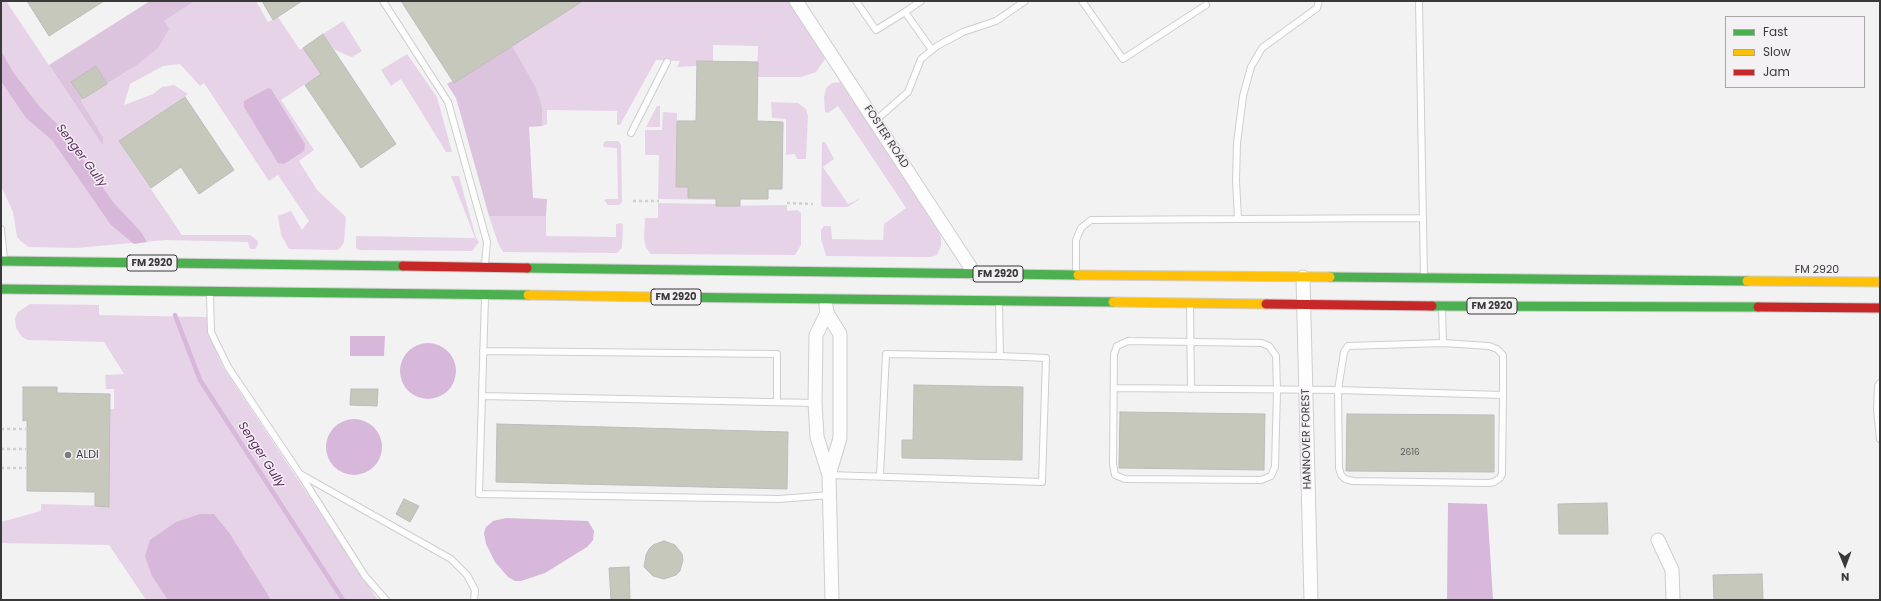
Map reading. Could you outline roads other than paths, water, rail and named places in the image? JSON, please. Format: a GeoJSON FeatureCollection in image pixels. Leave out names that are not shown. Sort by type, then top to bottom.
{"type":"FeatureCollection","features":[{"type":"Feature","properties":{"kind":"main road","name":"FM 2920"},"geometry":{"type":"LineString","coordinates":[[3,261],[976,274],[1880,282]]}},
{"type":"Feature","properties":{"kind":"main road","name":"FM 2920"},"geometry":{"type":"LineString","coordinates":[[1,289],[1442,306],[1880,308]]}},
{"type":"Feature","properties":{"kind":"street","name":"FOSTER ROAD"},"geometry":{"type":"LineString","coordinates":[[796,1],[876,120],[976,274]]}},
{"type":"Feature","properties":{"kind":"street","name":"HANNOVER FOREST"},"geometry":{"type":"LineString","coordinates":[[1303,277],[1311,600]]}},
{"type":"Feature","properties":{"kind":"street"},"geometry":{"type":"LineString","coordinates":[[825,298],[827,313],[840,334],[840,438],[829,475]]}},
{"type":"Feature","properties":{"kind":"street"},"geometry":{"type":"LineString","coordinates":[[827,313],[816,335],[815,403],[818,437],[829,475],[832,600]]}},
{"type":"Feature","properties":{"kind":"street"},"geometry":{"type":"LineString","coordinates":[[1658,540],[1672,570],[1673,600]]}},
{"type":"Feature","properties":{"kind":"lane"},"geometry":{"type":"LineString","coordinates":[[383,1],[448,102],[487,242],[485,267]]}},
{"type":"Feature","properties":{"kind":"lane"},"geometry":{"type":"LineString","coordinates":[[856,1],[876,30],[921,1]]}},
{"type":"Feature","properties":{"kind":"lane"},"geometry":{"type":"LineString","coordinates":[[876,120],[908,92],[921,59],[937,46],[963,32],[996,21],[1025,1]]}},
{"type":"Feature","properties":{"kind":"lane"},"geometry":{"type":"LineString","coordinates":[[1082,1],[1123,59],[1206,5]]}},
{"type":"Feature","properties":{"kind":"lane"},"geometry":{"type":"LineString","coordinates":[[1238,219],[1236,181],[1237,143],[1243,96],[1252,67],[1262,48],[1317,8],[1319,1]]}},
{"type":"Feature","properties":{"kind":"lane"},"geometry":{"type":"LineString","coordinates":[[1420,1],[1424,278]]}},
{"type":"Feature","properties":{"kind":"lane"},"geometry":{"type":"LineString","coordinates":[[905,12],[932,50]]}},
{"type":"Feature","properties":{"kind":"lane"},"geometry":{"type":"LineString","coordinates":[[631,133],[667,62]]}},
{"type":"Feature","properties":{"kind":"lane"},"geometry":{"type":"LineString","coordinates":[[1076,275],[1076,240],[1081,228],[1092,220],[1423,218]]}},
{"type":"Feature","properties":{"kind":"lane"},"geometry":{"type":"LineString","coordinates":[[1,229],[3,261]]}},
{"type":"Feature","properties":{"kind":"lane"},"geometry":{"type":"LineString","coordinates":[[210,291],[211,332],[228,367],[300,474],[365,576],[386,600]]}},
{"type":"Feature","properties":{"kind":"lane"},"geometry":{"type":"LineString","coordinates":[[485,295],[479,494],[779,499],[830,495]]}},
{"type":"Feature","properties":{"kind":"lane"},"geometry":{"type":"LineString","coordinates":[[999,301],[1000,356]]}},
{"type":"Feature","properties":{"kind":"lane"},"geometry":{"type":"LineString","coordinates":[[1189,302],[1191,389]]}},
{"type":"Feature","properties":{"kind":"lane"},"geometry":{"type":"LineString","coordinates":[[1442,306],[1443,343]]}},
{"type":"Feature","properties":{"kind":"lane"},"geometry":{"type":"LineString","coordinates":[[1128,341],[1262,343],[1269,346],[1276,356],[1277,391],[1275,468],[1271,476],[1261,480],[1125,480],[1115,475],[1113,464],[1114,388],[1114,354],[1117,346],[1128,341]]}},
{"type":"Feature","properties":{"kind":"lane"},"geometry":{"type":"LineString","coordinates":[[1443,343],[1489,346],[1503,355],[1502,474],[1496,481],[1489,482],[1353,481],[1341,476],[1339,468],[1338,390],[1344,352],[1348,346],[1443,343]]}},
{"type":"Feature","properties":{"kind":"lane"},"geometry":{"type":"LineString","coordinates":[[483,351],[777,354],[776,402]]}},
{"type":"Feature","properties":{"kind":"lane"},"geometry":{"type":"LineString","coordinates":[[829,475],[1042,482],[1046,358],[886,354],[880,476]]}},
{"type":"Feature","properties":{"kind":"lane"},"geometry":{"type":"LineString","coordinates":[[1880,383],[1878,386],[1877,410],[1880,439]]}},
{"type":"Feature","properties":{"kind":"lane"},"geometry":{"type":"LineString","coordinates":[[1114,388],[1277,391],[1338,390],[1503,395]]}},
{"type":"Feature","properties":{"kind":"lane"},"geometry":{"type":"LineString","coordinates":[[482,396],[815,403]]}},
{"type":"Feature","properties":{"kind":"lane"},"geometry":{"type":"LineString","coordinates":[[300,474],[451,559],[467,575],[475,590],[474,600]]}},
{"type":"Feature","properties":{"kind":"waterway","name":"Senger Gully"},"geometry":{"type":"LineString","coordinates":[[175,315],[200,380],[343,600]]}},
{"type":"Feature","properties":{"kind":"place","name":"ALDI"},"geometry":{"type":"Point","coordinates":[68,455]}}]}
